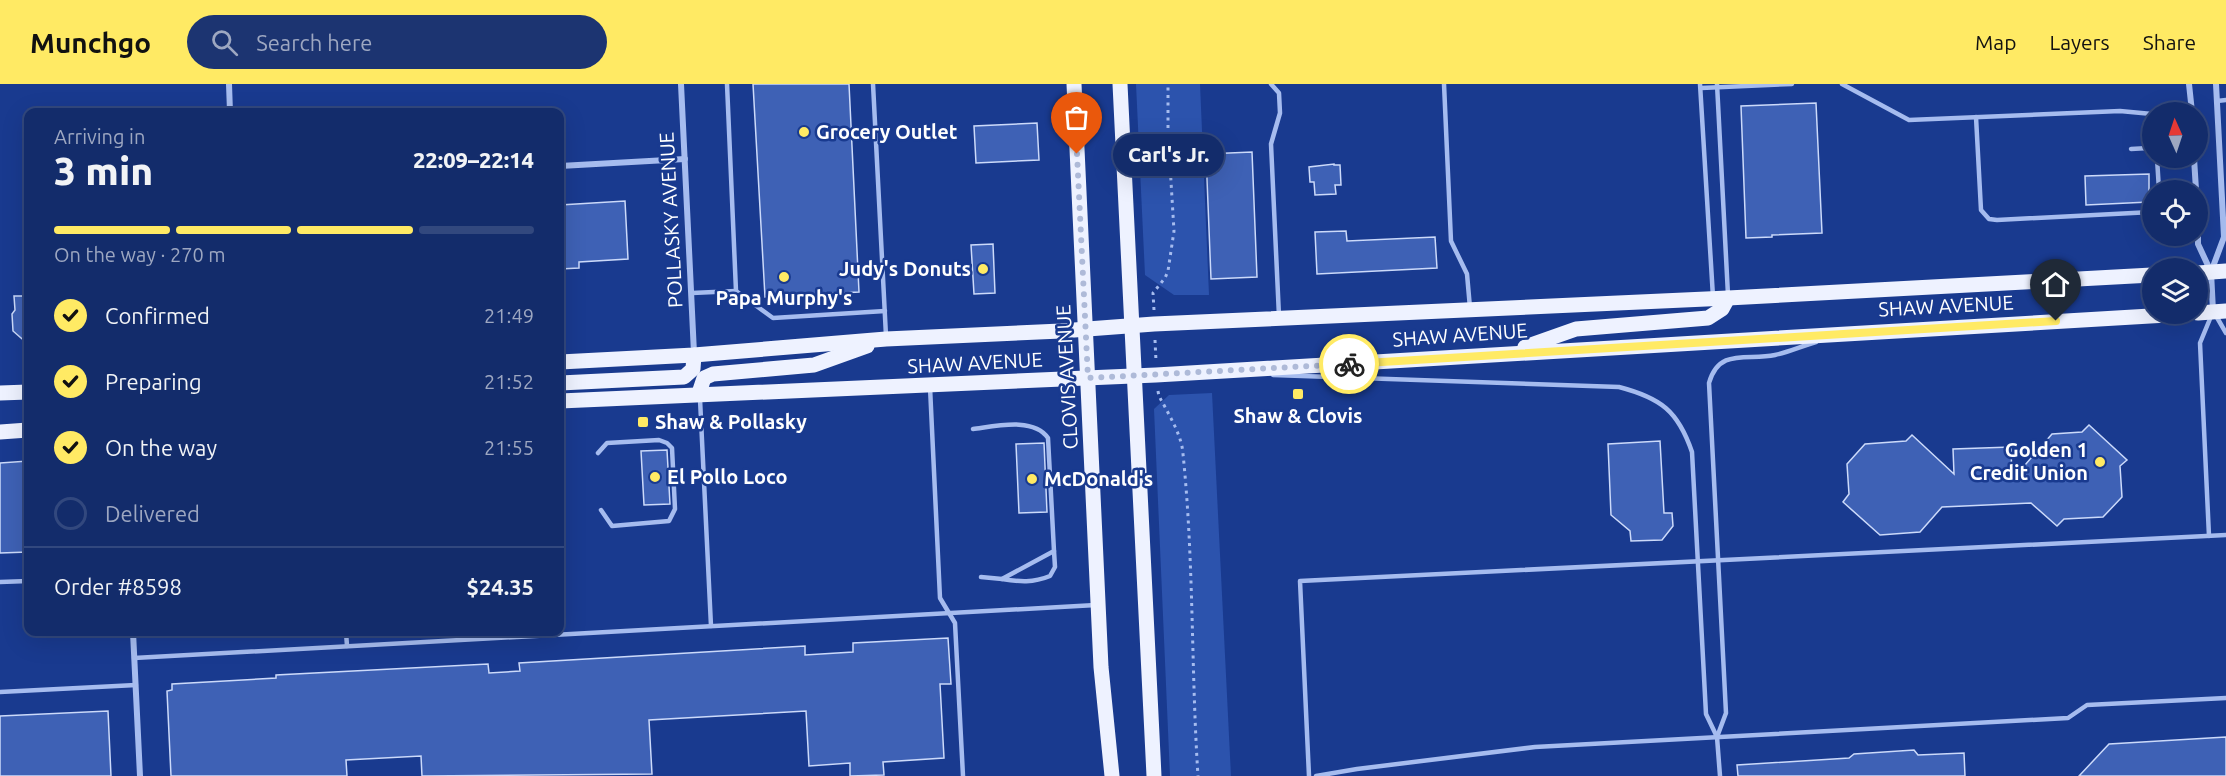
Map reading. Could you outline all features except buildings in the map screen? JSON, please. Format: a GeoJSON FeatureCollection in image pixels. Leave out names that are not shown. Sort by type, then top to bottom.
{"type":"FeatureCollection","features":[{"type":"Feature","properties":{"kind":"main road","name":"CLOVIS AVENUE"},"geometry":{"type":"LineString","coordinates":[[1074,84],[1101,667],[1112,776]]}},
{"type":"Feature","properties":{"kind":"main road"},"geometry":{"type":"LineString","coordinates":[[1120,84],[1154,776]]}},
{"type":"Feature","properties":{"kind":"main road","name":"SHAW AVENUE"},"geometry":{"type":"LineString","coordinates":[[564,362],[694,355],[886,339],[1154,324],[2142,276]]}},
{"type":"Feature","properties":{"kind":"main road"},"geometry":{"type":"LineString","coordinates":[[1508,353],[1576,329],[1708,318],[1722,309],[1720,298]]}},
{"type":"Feature","properties":{"kind":"main road","name":"SHAW AVENUE"},"geometry":{"type":"LineString","coordinates":[[564,401],[699,393],[930,386],[1199,373],[2142,316]]}},
{"type":"Feature","properties":{"kind":"main road"},"geometry":{"type":"LineString","coordinates":[[699,393],[704,378],[713,374],[814,365],[886,339]]}},
{"type":"Feature","properties":{"kind":"main road"},"geometry":{"type":"LineString","coordinates":[[564,383],[684,376],[693,369],[694,355]]}},
{"type":"Feature","properties":{"kind":"main road"},"geometry":{"type":"LineString","coordinates":[[0,393],[24,392]]}},
{"type":"Feature","properties":{"kind":"main road"},"geometry":{"type":"LineString","coordinates":[[0,432],[24,430]]}},
{"type":"Feature","properties":{"kind":"street"},"geometry":{"type":"LineString","coordinates":[[229,84],[230,108]]}},
{"type":"Feature","properties":{"kind":"street","name":"POLLASKY AVENUE"},"geometry":{"type":"LineString","coordinates":[[681,84],[694,355]]}},
{"type":"Feature","properties":{"kind":"street"},"geometry":{"type":"LineString","coordinates":[[2189,84],[2191,102]]}},
{"type":"Feature","properties":{"kind":"street"},"geometry":{"type":"LineString","coordinates":[[2212,312],[2212,272],[2224,237],[2216,84]]}},
{"type":"Feature","properties":{"kind":"street"},"geometry":{"type":"LineString","coordinates":[[564,166],[685,159]]}},
{"type":"Feature","properties":{"kind":"street"},"geometry":{"type":"LineString","coordinates":[[2199,246],[2212,272]]}},
{"type":"Feature","properties":{"kind":"street"},"geometry":{"type":"LineString","coordinates":[[133,636],[140,776]]}},
{"type":"Feature","properties":{"kind":"lane"},"geometry":{"type":"LineString","coordinates":[[727,84],[736,291]]}},
{"type":"Feature","properties":{"kind":"lane"},"geometry":{"type":"LineString","coordinates":[[873,84],[886,339]]}},
{"type":"Feature","properties":{"kind":"lane"},"geometry":{"type":"LineString","coordinates":[[1271,84],[1279,93],[1280,113],[1271,144],[1279,318]]}},
{"type":"Feature","properties":{"kind":"lane"},"geometry":{"type":"LineString","coordinates":[[1444,84],[1452,242],[1467,274],[1470,309]]}},
{"type":"Feature","properties":{"kind":"lane"},"geometry":{"type":"LineString","coordinates":[[1720,298],[1701,86],[1792,84]]}},
{"type":"Feature","properties":{"kind":"lane"},"geometry":{"type":"LineString","coordinates":[[1842,84],[1909,120],[2120,111],[2142,113]]}},
{"type":"Feature","properties":{"kind":"lane"},"geometry":{"type":"LineString","coordinates":[[1717,86],[1720,298]]}},
{"type":"Feature","properties":{"kind":"lane"},"geometry":{"type":"LineString","coordinates":[[2217,101],[2226,100]]}},
{"type":"Feature","properties":{"kind":"lane"},"geometry":{"type":"LineString","coordinates":[[1976,117],[1981,210],[1989,219],[2142,213]]}},
{"type":"Feature","properties":{"kind":"lane"},"geometry":{"type":"LineString","coordinates":[[2131,149],[2142,148]]}},
{"type":"Feature","properties":{"kind":"lane"},"geometry":{"type":"LineString","coordinates":[[692,293],[736,291],[772,318],[885,310]]}},
{"type":"Feature","properties":{"kind":"lane"},"geometry":{"type":"LineString","coordinates":[[2212,312],[2226,333]]}},
{"type":"Feature","properties":{"kind":"lane"},"geometry":{"type":"LineString","coordinates":[[2209,536],[2200,343],[2212,312]]}},
{"type":"Feature","properties":{"kind":"lane"},"geometry":{"type":"LineString","coordinates":[[1717,737],[1726,713],[1709,383],[1712,374],[1722,362],[1732,358],[1774,355],[1847,333]]}},
{"type":"Feature","properties":{"kind":"lane"},"geometry":{"type":"LineString","coordinates":[[1199,373],[1619,387],[1641,393],[1657,401],[1682,426],[1692,452],[1706,714],[1717,737],[1719,776]]}},
{"type":"Feature","properties":{"kind":"lane"},"geometry":{"type":"LineString","coordinates":[[930,386],[940,598],[955,623],[963,776]]}},
{"type":"Feature","properties":{"kind":"lane"},"geometry":{"type":"LineString","coordinates":[[699,393],[711,626]]}},
{"type":"Feature","properties":{"kind":"lane"},"geometry":{"type":"LineString","coordinates":[[973,429],[1029,425],[1043,430],[1048,438],[1055,567],[1050,576],[1038,581],[1022,582],[981,577]]}},
{"type":"Feature","properties":{"kind":"lane"},"geometry":{"type":"LineString","coordinates":[[598,453],[607,443],[659,440],[672,448],[675,509],[669,521],[612,526],[601,510]]}},
{"type":"Feature","properties":{"kind":"lane"},"geometry":{"type":"LineString","coordinates":[[1309,776],[1300,581],[2226,535]]}},
{"type":"Feature","properties":{"kind":"lane"},"geometry":{"type":"LineString","coordinates":[[1002,579],[1054,551]]}},
{"type":"Feature","properties":{"kind":"lane"},"geometry":{"type":"LineString","coordinates":[[0,582],[24,581]]}},
{"type":"Feature","properties":{"kind":"lane"},"geometry":{"type":"LineString","coordinates":[[564,634],[1098,605]]}},
{"type":"Feature","properties":{"kind":"lane"},"geometry":{"type":"LineString","coordinates":[[346,636],[347,646]]}},
{"type":"Feature","properties":{"kind":"lane"},"geometry":{"type":"LineString","coordinates":[[134,658],[529,636]]}},
{"type":"Feature","properties":{"kind":"lane"},"geometry":{"type":"LineString","coordinates":[[0,692],[136,685]]}},
{"type":"Feature","properties":{"kind":"lane"},"geometry":{"type":"LineString","coordinates":[[1316,776],[1489,752],[2068,718],[2087,705],[2226,698]]}},
{"type":"Feature","properties":{"kind":"path"},"geometry":{"type":"LineString","coordinates":[[1168,84],[1168,132],[1174,231],[1168,271],[1153,293],[1156,375],[1158,397],[1176,429],[1183,451],[1192,572],[1198,776]]}},
{"type":"Feature","properties":{"kind":"shaded area"},"geometry":{"type":"Polygon","coordinates":[[[1136,84],[1200,84],[1209,295],[1174,295],[1145,275],[1136,84]]]}},
{"type":"Feature","properties":{"kind":"shaded area"},"geometry":{"type":"Polygon","coordinates":[[[1212,393],[1231,776],[1170,776],[1154,409],[1169,395],[1212,393]]]}},
{"type":"Feature","properties":{"kind":"way so far"},"geometry":{"type":"LineString","coordinates":[[1077,154],[1088,378],[1349,364]]}},
{"type":"Feature","properties":{"kind":"place","name":"Grocery Outlet"},"geometry":{"type":"Point","coordinates":[804,132]}},
{"type":"Feature","properties":{"kind":"place","name":"Carl's Jr."},"geometry":{"type":"Point","coordinates":[1077,154]}},
{"type":"Feature","properties":{"kind":"place","name":"Judy's Donuts"},"geometry":{"type":"Point","coordinates":[983,269]}},
{"type":"Feature","properties":{"kind":"place","name":"Papa Murphy's"},"geometry":{"type":"Point","coordinates":[784,277]}},
{"type":"Feature","properties":{"kind":"place","name":"Shaw & Clovis"},"geometry":{"type":"Point","coordinates":[1298,394]}},
{"type":"Feature","properties":{"kind":"place","name":"Shaw & Pollasky"},"geometry":{"type":"Point","coordinates":[643,422]}},
{"type":"Feature","properties":{"kind":"place","name":"Golden 1 Credit Union"},"geometry":{"type":"Point","coordinates":[2100,462]}},
{"type":"Feature","properties":{"kind":"place","name":"El Pollo Loco"},"geometry":{"type":"Point","coordinates":[655,477]}},
{"type":"Feature","properties":{"kind":"place","name":"McDonald's"},"geometry":{"type":"Point","coordinates":[1032,479]}},
{"type":"Feature","properties":{"kind":"route"},"geometry":{"type":"LineString","coordinates":[[1349,364],[2056,321]]}}]}
